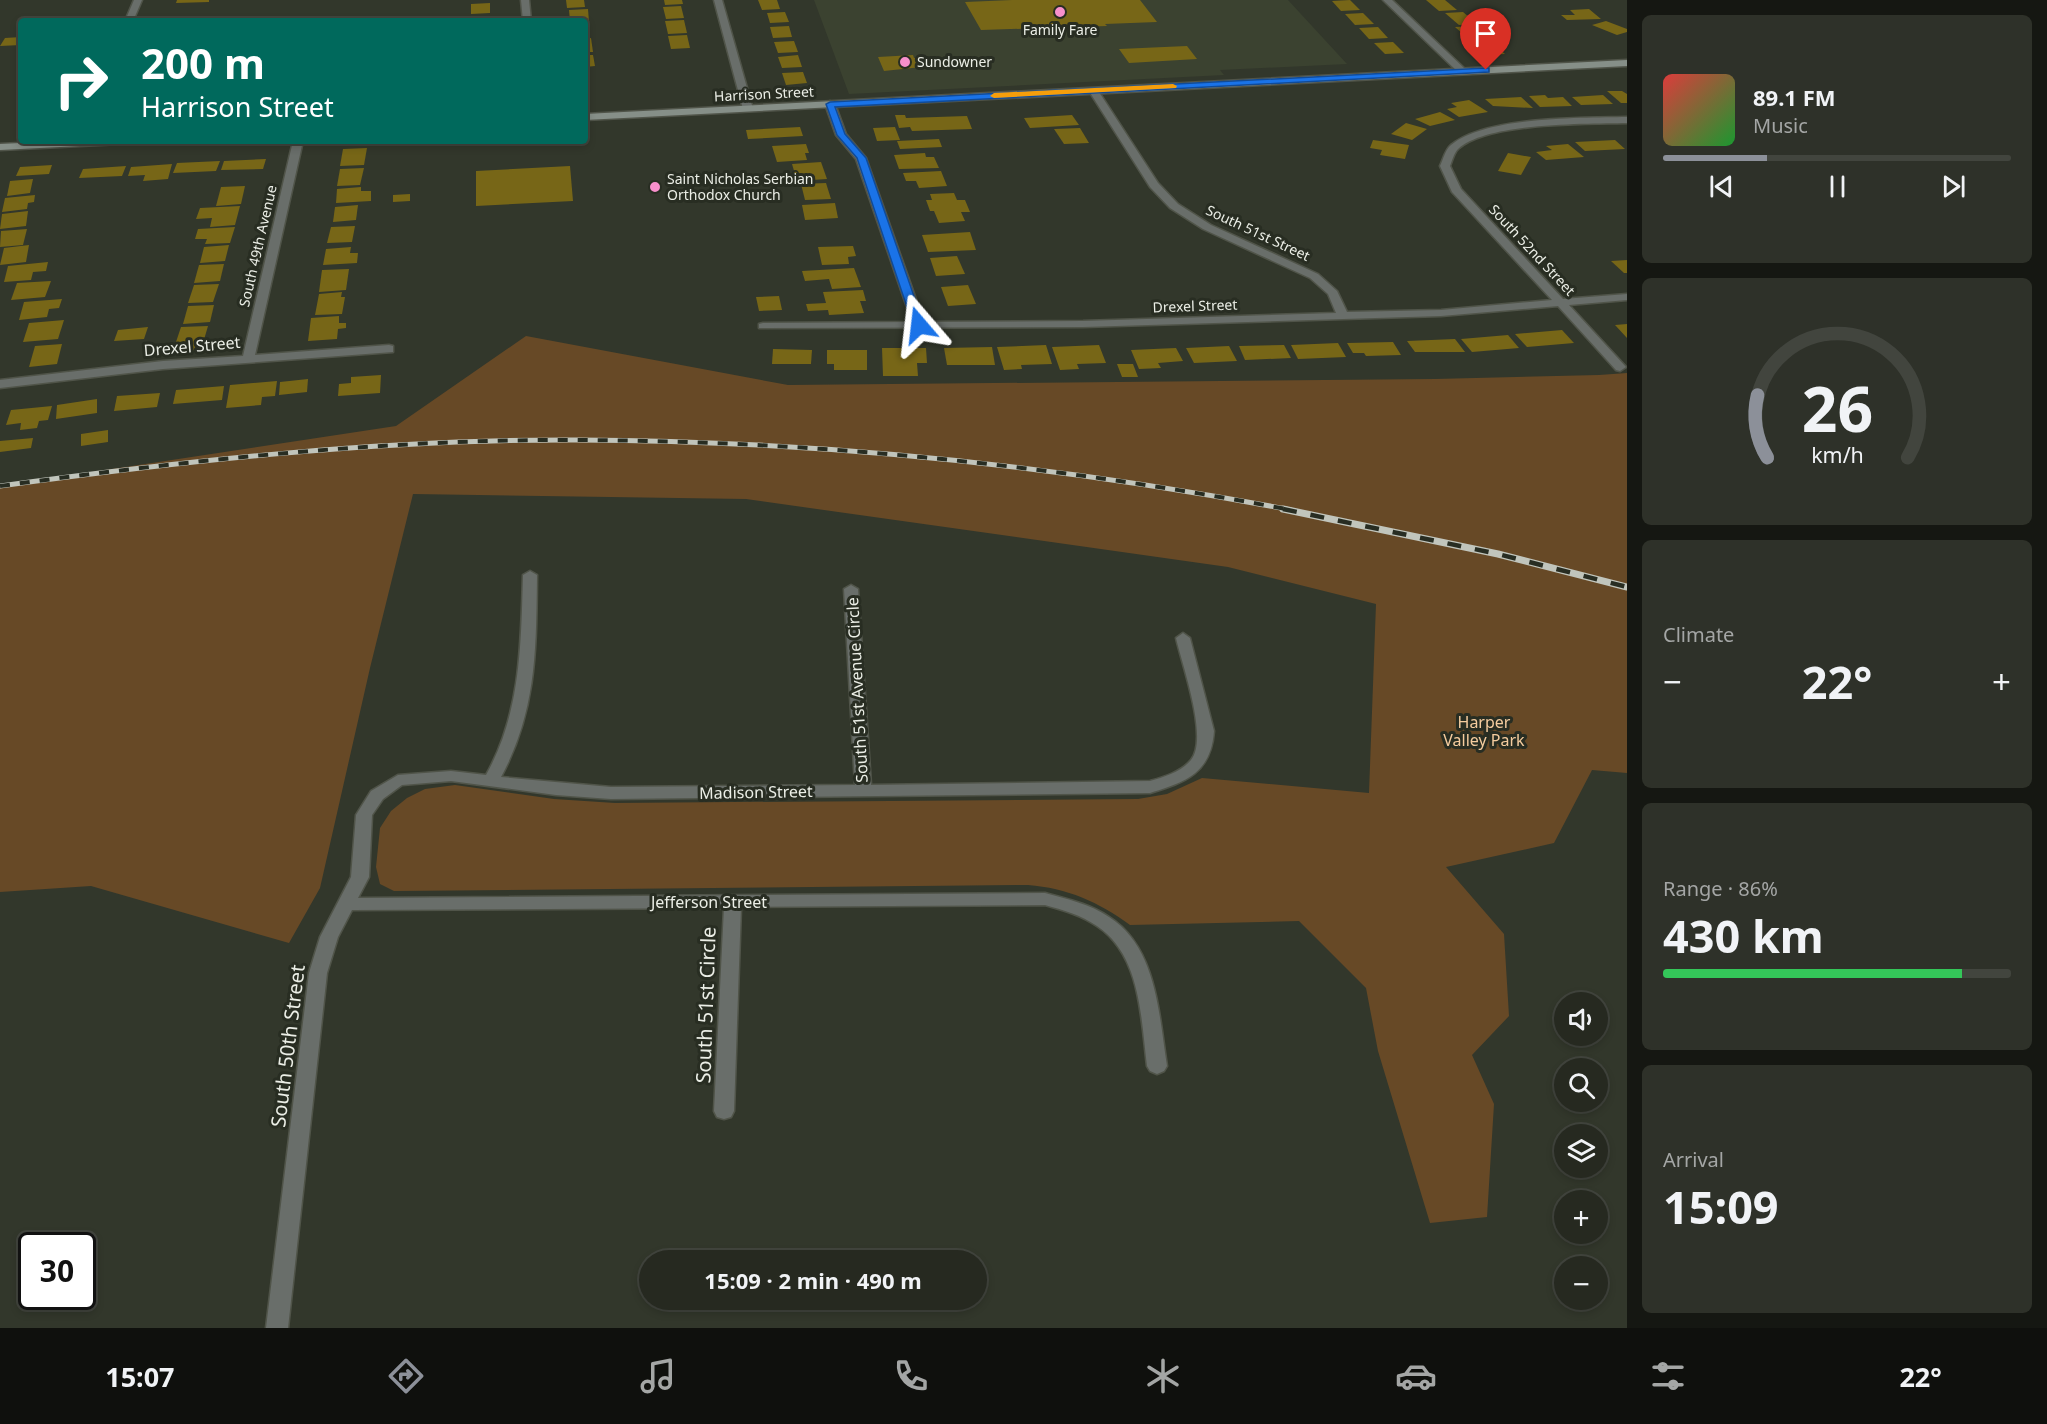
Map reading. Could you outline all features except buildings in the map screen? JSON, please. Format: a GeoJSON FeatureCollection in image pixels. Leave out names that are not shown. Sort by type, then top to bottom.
{"type":"FeatureCollection","features":[{"type":"Feature","properties":{"kind":"main road","name":"Harrison Street"},"geometry":{"type":"LineString","coordinates":[[588,117],[1627,63]]}},
{"type":"Feature","properties":{"kind":"main road"},"geometry":{"type":"LineString","coordinates":[[0,147],[45,144]]}},
{"type":"Feature","properties":{"kind":"street"},"geometry":{"type":"LineString","coordinates":[[130,18],[138,0]]}},
{"type":"Feature","properties":{"kind":"street"},"geometry":{"type":"LineString","coordinates":[[525,0],[526,18]]}},
{"type":"Feature","properties":{"kind":"street"},"geometry":{"type":"LineString","coordinates":[[718,0],[748,109]]}},
{"type":"Feature","properties":{"kind":"street"},"geometry":{"type":"LineString","coordinates":[[1387,0],[1462,71]]}},
{"type":"Feature","properties":{"kind":"street","name":"South 51st Street"},"geometry":{"type":"LineString","coordinates":[[1094,91],[1154,184],[1174,206],[1207,227],[1314,276],[1333,293],[1343,316]]}},
{"type":"Feature","properties":{"kind":"street"},"geometry":{"type":"LineString","coordinates":[[830,104],[841,135],[861,158],[919,325]]}},
{"type":"Feature","properties":{"kind":"street","name":"South 52nd Street"},"geometry":{"type":"LineString","coordinates":[[1620,367],[1450,182],[1444,164],[1455,146],[1473,135],[1513,127],[1627,120]]}},
{"type":"Feature","properties":{"kind":"street","name":"South 49th Avenue"},"geometry":{"type":"LineString","coordinates":[[249,357],[297,144]]}},
{"type":"Feature","properties":{"kind":"street","name":"Drexel Street"},"geometry":{"type":"LineString","coordinates":[[763,326],[1083,324],[1442,313],[1627,297]]}},
{"type":"Feature","properties":{"kind":"street","name":"Drexel Street"},"geometry":{"type":"LineString","coordinates":[[0,384],[249,357],[388,349]]}},
{"type":"Feature","properties":{"kind":"street"},"geometry":{"type":"LineString","coordinates":[[491,781],[511,741],[522,703],[530,575]]}},
{"type":"Feature","properties":{"kind":"street","name":"South 51st Avenue Circle"},"geometry":{"type":"LineString","coordinates":[[851,589],[863,791]]}},
{"type":"Feature","properties":{"kind":"street","name":"Madison Street"},"geometry":{"type":"LineString","coordinates":[[389,787],[398,780],[432,776],[611,793],[1150,787],[1171,781],[1194,767],[1207,746],[1206,731],[1183,638]]}},
{"type":"Feature","properties":{"kind":"street","name":"South 50th Street"},"geometry":{"type":"LineString","coordinates":[[277,1328],[318,973],[329,937],[360,877],[364,815],[377,795],[389,787]]}},
{"type":"Feature","properties":{"kind":"street","name":"Jefferson Street"},"geometry":{"type":"LineString","coordinates":[[346,904],[1045,899],[1071,904],[1100,917],[1118,932],[1135,953],[1142,975],[1157,1066]]}},
{"type":"Feature","properties":{"kind":"street","name":"South 51st Circle"},"geometry":{"type":"LineString","coordinates":[[724,1111],[733,901]]}},
{"type":"Feature","properties":{"kind":"shaded area"},"geometry":{"type":"Polygon","coordinates":[[[814,0],[1288,0],[1347,64],[1220,70],[1224,75],[849,94],[814,0]]]}},
{"type":"Feature","properties":{"kind":"green space","name":"Harper Valley Park"},"geometry":{"type":"Polygon","coordinates":[[[526,336],[788,385],[1435,379],[1627,373],[1627,773],[1592,770],[1554,843],[1446,867],[1504,934],[1509,1016],[1472,1055],[1494,1104],[1487,1217],[1430,1223],[1378,1051],[1366,988],[1299,921],[1130,925],[1082,897],[1056,889],[1028,885],[394,891],[380,884],[376,867],[380,828],[391,811],[407,798],[425,789],[455,785],[554,799],[615,803],[1138,799],[1167,794],[1202,778],[1369,793],[1376,604],[1228,567],[746,499],[413,494],[370,668],[320,888],[289,943],[91,886],[0,892],[0,486],[396,426],[526,336]]]}},
{"type":"Feature","properties":{"kind":"railway"},"geometry":{"type":"LineString","coordinates":[[0,486],[216,460],[361,447],[506,441],[668,441],[936,458],[1114,480],[1291,510]]}},
{"type":"Feature","properties":{"kind":"railway"},"geometry":{"type":"LineString","coordinates":[[1283,509],[1498,554],[1627,587]]}},
{"type":"Feature","properties":{"kind":"slow traffic"},"geometry":{"type":"LineString","coordinates":[[994,96],[1173,86]]}},
{"type":"Feature","properties":{"kind":"place","name":"Family Fare"},"geometry":{"type":"Point","coordinates":[1060,12]}},
{"type":"Feature","properties":{"kind":"place","name":"Sundowner"},"geometry":{"type":"Point","coordinates":[905,62]}},
{"type":"Feature","properties":{"kind":"place","name":"Saint Nicholas Serbian Orthodox Church"},"geometry":{"type":"Point","coordinates":[655,187]}},
{"type":"Feature","properties":{"kind":"route"},"geometry":{"type":"LineString","coordinates":[[919,325],[861,158],[841,135],[830,104],[1486,70]]}}]}
